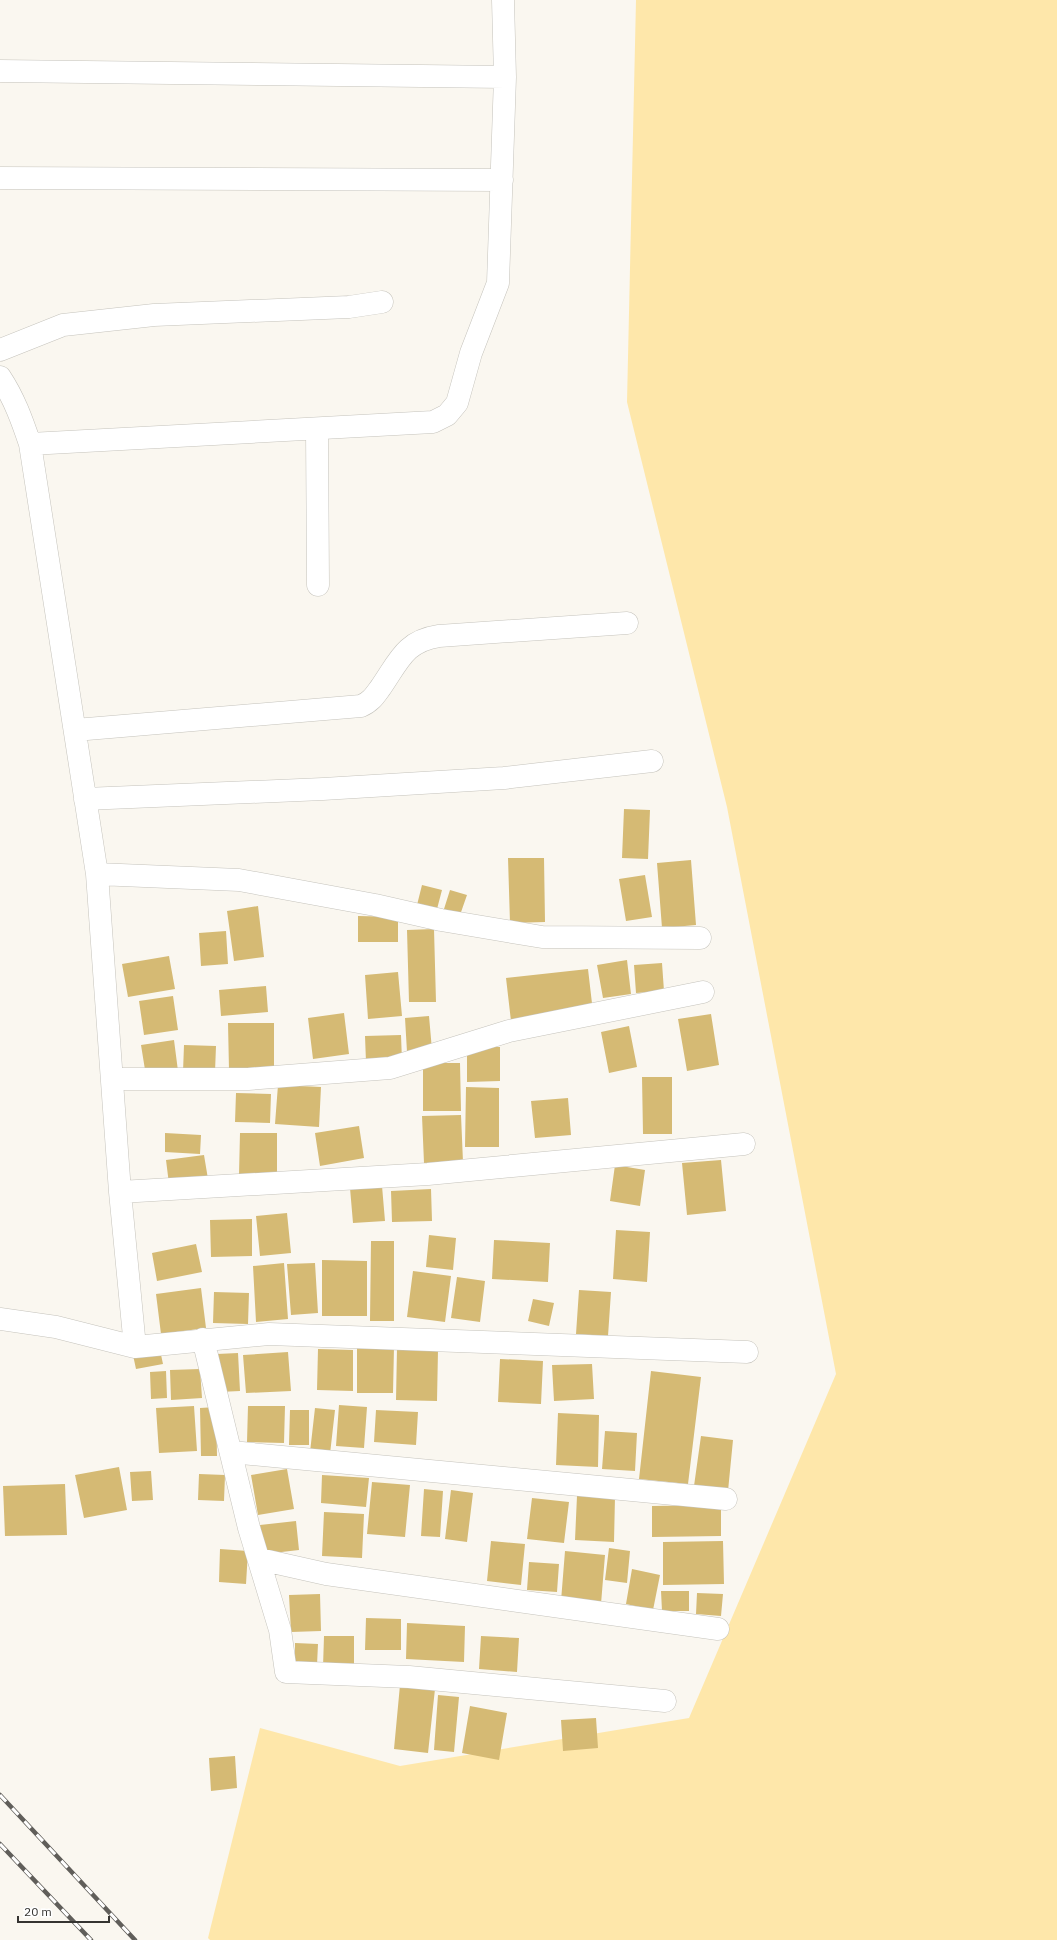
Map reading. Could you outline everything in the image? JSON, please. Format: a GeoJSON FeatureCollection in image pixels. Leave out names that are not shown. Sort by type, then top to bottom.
{"type":"FeatureCollection","features":[{"type":"Feature","properties":{"kind":"street"},"geometry":{"type":"LineString","coordinates":[[30,444],[433,422],[440,420],[453,410],[457,403],[471,353],[498,283],[505,77],[504,0]]}},
{"type":"Feature","properties":{"kind":"street"},"geometry":{"type":"LineString","coordinates":[[0,71],[505,77]]}},
{"type":"Feature","properties":{"kind":"street"},"geometry":{"type":"LineString","coordinates":[[0,178],[502,180]]}},
{"type":"Feature","properties":{"kind":"street"},"geometry":{"type":"LineString","coordinates":[[0,350],[63,325],[154,315],[349,307],[382,302]]}},
{"type":"Feature","properties":{"kind":"street"},"geometry":{"type":"LineString","coordinates":[[0,377],[9,390],[21,414],[30,444],[74,730],[98,874],[120,1192],[135,1347]]}},
{"type":"Feature","properties":{"kind":"street"},"geometry":{"type":"LineString","coordinates":[[317,429],[318,585]]}},
{"type":"Feature","properties":{"kind":"street"},"geometry":{"type":"LineString","coordinates":[[74,730],[361,706],[374,697],[408,649],[421,640],[439,636],[627,622]]}},
{"type":"Feature","properties":{"kind":"street"},"geometry":{"type":"LineString","coordinates":[[85,799],[315,789],[504,778],[652,761]]}},
{"type":"Feature","properties":{"kind":"street"},"geometry":{"type":"LineString","coordinates":[[98,874],[239,880],[441,920],[542,937],[700,938]]}},
{"type":"Feature","properties":{"kind":"street"},"geometry":{"type":"LineString","coordinates":[[112,1079],[248,1079],[390,1068],[509,1031],[703,992]]}},
{"type":"Feature","properties":{"kind":"street"},"geometry":{"type":"LineString","coordinates":[[120,1192],[428,1174],[744,1144]]}},
{"type":"Feature","properties":{"kind":"street"},"geometry":{"type":"LineString","coordinates":[[0,1320],[56,1327],[135,1347],[203,1339],[269,1334],[747,1352]]}},
{"type":"Feature","properties":{"kind":"street"},"geometry":{"type":"LineString","coordinates":[[203,1339],[249,1528],[280,1630],[286,1672],[409,1677],[665,1701]]}},
{"type":"Feature","properties":{"kind":"street"},"geometry":{"type":"LineString","coordinates":[[231,1452],[726,1499]]}},
{"type":"Feature","properties":{"kind":"street"},"geometry":{"type":"LineString","coordinates":[[259,1559],[326,1574],[718,1629]]}},
{"type":"Feature","properties":{"kind":"shaded area"},"geometry":{"type":"Polygon","coordinates":[[[636,0],[1057,0],[1057,1940],[210,1940],[208,1938],[260,1728],[400,1766],[689,1718],[836,1374],[727,807],[627,402],[636,0]]]}},
{"type":"Feature","properties":{"kind":"building"},"geometry":{"type":"Polygon","coordinates":[[[624,809],[650,810],[648,859],[622,858],[624,809]]]}},
{"type":"Feature","properties":{"kind":"building"},"geometry":{"type":"Polygon","coordinates":[[[508,858],[544,858],[545,922],[510,923],[508,858]]]}},
{"type":"Feature","properties":{"kind":"building"},"geometry":{"type":"Polygon","coordinates":[[[691,860],[696,925],[662,928],[657,863],[691,860]]]}},
{"type":"Feature","properties":{"kind":"building"},"geometry":{"type":"Polygon","coordinates":[[[645,875],[652,917],[626,921],[619,879],[645,875]]]}},
{"type":"Feature","properties":{"kind":"building"},"geometry":{"type":"Polygon","coordinates":[[[422,885],[442,890],[437,909],[417,905],[422,885]]]}},
{"type":"Feature","properties":{"kind":"building"},"geometry":{"type":"Polygon","coordinates":[[[450,890],[467,895],[460,915],[444,909],[450,890]]]}},
{"type":"Feature","properties":{"kind":"building"},"geometry":{"type":"Polygon","coordinates":[[[258,906],[264,957],[234,961],[227,911],[258,906]]]}},
{"type":"Feature","properties":{"kind":"building"},"geometry":{"type":"Polygon","coordinates":[[[358,916],[398,917],[398,942],[358,942],[358,916]]]}},
{"type":"Feature","properties":{"kind":"building"},"geometry":{"type":"Polygon","coordinates":[[[434,929],[436,1002],[409,1002],[407,930],[434,929]]]}},
{"type":"Feature","properties":{"kind":"building"},"geometry":{"type":"Polygon","coordinates":[[[226,931],[228,964],[201,966],[199,933],[226,931]]]}},
{"type":"Feature","properties":{"kind":"building"},"geometry":{"type":"Polygon","coordinates":[[[169,956],[175,989],[128,997],[122,964],[169,956]]]}},
{"type":"Feature","properties":{"kind":"building"},"geometry":{"type":"Polygon","coordinates":[[[627,960],[631,994],[603,998],[597,965],[627,960]]]}},
{"type":"Feature","properties":{"kind":"building"},"geometry":{"type":"Polygon","coordinates":[[[662,963],[664,991],[636,993],[634,965],[662,963]]]}},
{"type":"Feature","properties":{"kind":"building"},"geometry":{"type":"Polygon","coordinates":[[[588,969],[593,1012],[511,1021],[506,978],[588,969]]]}},
{"type":"Feature","properties":{"kind":"building"},"geometry":{"type":"Polygon","coordinates":[[[398,972],[402,1016],[368,1019],[365,975],[398,972]]]}},
{"type":"Feature","properties":{"kind":"building"},"geometry":{"type":"Polygon","coordinates":[[[266,986],[268,1012],[221,1016],[219,990],[266,986]]]}},
{"type":"Feature","properties":{"kind":"building"},"geometry":{"type":"Polygon","coordinates":[[[173,996],[178,1030],[144,1035],[139,1001],[173,996]]]}},
{"type":"Feature","properties":{"kind":"building"},"geometry":{"type":"Polygon","coordinates":[[[344,1013],[349,1054],[313,1059],[308,1018],[344,1013]]]}},
{"type":"Feature","properties":{"kind":"building"},"geometry":{"type":"Polygon","coordinates":[[[711,1014],[719,1065],[687,1071],[678,1019],[711,1014]]]}},
{"type":"Feature","properties":{"kind":"building"},"geometry":{"type":"Polygon","coordinates":[[[429,1016],[432,1050],[407,1052],[405,1018],[429,1016]]]}},
{"type":"Feature","properties":{"kind":"building"},"geometry":{"type":"Polygon","coordinates":[[[228,1023],[274,1023],[274,1070],[229,1070],[228,1023]]]}},
{"type":"Feature","properties":{"kind":"building"},"geometry":{"type":"Polygon","coordinates":[[[629,1026],[637,1067],[609,1073],[601,1032],[629,1026]]]}},
{"type":"Feature","properties":{"kind":"building"},"geometry":{"type":"Polygon","coordinates":[[[401,1035],[402,1061],[366,1062],[365,1036],[401,1035]]]}},
{"type":"Feature","properties":{"kind":"building"},"geometry":{"type":"Polygon","coordinates":[[[174,1040],[178,1071],[146,1076],[141,1045],[174,1040]]]}},
{"type":"Feature","properties":{"kind":"building"},"geometry":{"type":"Polygon","coordinates":[[[184,1045],[216,1046],[215,1072],[183,1072],[184,1045]]]}},
{"type":"Feature","properties":{"kind":"building"},"geometry":{"type":"Polygon","coordinates":[[[467,1047],[500,1047],[500,1081],[467,1082],[467,1047]]]}},
{"type":"Feature","properties":{"kind":"building"},"geometry":{"type":"Polygon","coordinates":[[[423,1063],[460,1063],[461,1111],[423,1111],[423,1063]]]}},
{"type":"Feature","properties":{"kind":"building"},"geometry":{"type":"Polygon","coordinates":[[[642,1077],[672,1077],[672,1134],[643,1134],[642,1077]]]}},
{"type":"Feature","properties":{"kind":"building"},"geometry":{"type":"Polygon","coordinates":[[[278,1085],[321,1087],[319,1127],[275,1124],[278,1085]]]}},
{"type":"Feature","properties":{"kind":"building"},"geometry":{"type":"Polygon","coordinates":[[[466,1087],[499,1088],[499,1147],[465,1147],[466,1087]]]}},
{"type":"Feature","properties":{"kind":"building"},"geometry":{"type":"Polygon","coordinates":[[[236,1093],[271,1094],[270,1123],[235,1122],[236,1093]]]}},
{"type":"Feature","properties":{"kind":"building"},"geometry":{"type":"Polygon","coordinates":[[[568,1098],[571,1135],[535,1138],[531,1101],[568,1098]]]}},
{"type":"Feature","properties":{"kind":"building"},"geometry":{"type":"Polygon","coordinates":[[[461,1115],[463,1162],[424,1163],[422,1116],[461,1115]]]}},
{"type":"Feature","properties":{"kind":"building"},"geometry":{"type":"Polygon","coordinates":[[[359,1126],[364,1158],[320,1166],[315,1133],[359,1126]]]}},
{"type":"Feature","properties":{"kind":"building"},"geometry":{"type":"Polygon","coordinates":[[[165,1133],[201,1135],[200,1154],[165,1152],[165,1133]]]}},
{"type":"Feature","properties":{"kind":"building"},"geometry":{"type":"Polygon","coordinates":[[[240,1133],[277,1133],[277,1176],[239,1175],[240,1133]]]}},
{"type":"Feature","properties":{"kind":"building"},"geometry":{"type":"Polygon","coordinates":[[[204,1155],[208,1179],[169,1184],[166,1160],[204,1155]]]}},
{"type":"Feature","properties":{"kind":"building"},"geometry":{"type":"Polygon","coordinates":[[[721,1160],[726,1211],[687,1215],[682,1163],[721,1160]]]}},
{"type":"Feature","properties":{"kind":"building"},"geometry":{"type":"Polygon","coordinates":[[[615,1165],[645,1170],[640,1206],[610,1201],[615,1165]]]}},
{"type":"Feature","properties":{"kind":"building"},"geometry":{"type":"Polygon","coordinates":[[[382,1186],[385,1221],[353,1223],[350,1188],[382,1186]]]}},
{"type":"Feature","properties":{"kind":"building"},"geometry":{"type":"Polygon","coordinates":[[[431,1189],[432,1221],[392,1222],[391,1191],[431,1189]]]}},
{"type":"Feature","properties":{"kind":"building"},"geometry":{"type":"Polygon","coordinates":[[[287,1213],[291,1253],[260,1256],[256,1216],[287,1213]]]}},
{"type":"Feature","properties":{"kind":"building"},"geometry":{"type":"Polygon","coordinates":[[[252,1219],[252,1256],[211,1257],[210,1220],[252,1219]]]}},
{"type":"Feature","properties":{"kind":"building"},"geometry":{"type":"Polygon","coordinates":[[[616,1230],[650,1232],[647,1282],[613,1279],[616,1230]]]}},
{"type":"Feature","properties":{"kind":"building"},"geometry":{"type":"Polygon","coordinates":[[[429,1235],[456,1238],[453,1270],[426,1267],[429,1235]]]}},
{"type":"Feature","properties":{"kind":"building"},"geometry":{"type":"Polygon","coordinates":[[[494,1240],[550,1243],[548,1282],[492,1279],[494,1240]]]}},
{"type":"Feature","properties":{"kind":"building"},"geometry":{"type":"Polygon","coordinates":[[[371,1241],[394,1241],[394,1321],[370,1321],[371,1241]]]}},
{"type":"Feature","properties":{"kind":"building"},"geometry":{"type":"Polygon","coordinates":[[[196,1244],[202,1272],[157,1281],[152,1253],[196,1244]]]}},
{"type":"Feature","properties":{"kind":"building"},"geometry":{"type":"Polygon","coordinates":[[[322,1260],[367,1261],[367,1316],[322,1316],[322,1260]]]}},
{"type":"Feature","properties":{"kind":"building"},"geometry":{"type":"Polygon","coordinates":[[[284,1263],[288,1319],[256,1322],[253,1266],[284,1263]]]}},
{"type":"Feature","properties":{"kind":"building"},"geometry":{"type":"Polygon","coordinates":[[[315,1263],[318,1313],[291,1315],[287,1264],[315,1263]]]}},
{"type":"Feature","properties":{"kind":"building"},"geometry":{"type":"Polygon","coordinates":[[[413,1271],[451,1276],[445,1322],[407,1317],[413,1271]]]}},
{"type":"Feature","properties":{"kind":"building"},"geometry":{"type":"Polygon","coordinates":[[[457,1277],[485,1281],[480,1322],[451,1318],[457,1277]]]}},
{"type":"Feature","properties":{"kind":"building"},"geometry":{"type":"Polygon","coordinates":[[[201,1288],[206,1328],[161,1334],[156,1294],[201,1288]]]}},
{"type":"Feature","properties":{"kind":"building"},"geometry":{"type":"Polygon","coordinates":[[[579,1290],[611,1292],[608,1336],[576,1334],[579,1290]]]}},
{"type":"Feature","properties":{"kind":"building"},"geometry":{"type":"Polygon","coordinates":[[[214,1292],[249,1293],[248,1324],[213,1323],[214,1292]]]}},
{"type":"Feature","properties":{"kind":"building"},"geometry":{"type":"Polygon","coordinates":[[[533,1299],[554,1303],[549,1326],[528,1321],[533,1299]]]}},
{"type":"Feature","properties":{"kind":"building"},"geometry":{"type":"Polygon","coordinates":[[[357,1347],[394,1347],[393,1393],[357,1393],[357,1347]]]}},
{"type":"Feature","properties":{"kind":"building"},"geometry":{"type":"Polygon","coordinates":[[[397,1348],[438,1350],[437,1401],[396,1400],[397,1348]]]}},
{"type":"Feature","properties":{"kind":"building"},"geometry":{"type":"Polygon","coordinates":[[[318,1349],[353,1350],[353,1391],[317,1390],[318,1349]]]}},
{"type":"Feature","properties":{"kind":"building"},"geometry":{"type":"Polygon","coordinates":[[[160,1350],[163,1364],[136,1369],[133,1355],[160,1350]]]}},
{"type":"Feature","properties":{"kind":"building"},"geometry":{"type":"Polygon","coordinates":[[[288,1352],[291,1391],[246,1393],[243,1355],[288,1352]]]}},
{"type":"Feature","properties":{"kind":"building"},"geometry":{"type":"Polygon","coordinates":[[[238,1353],[240,1391],[219,1392],[217,1354],[238,1353]]]}},
{"type":"Feature","properties":{"kind":"building"},"geometry":{"type":"Polygon","coordinates":[[[500,1359],[543,1361],[541,1404],[498,1402],[500,1359]]]}},
{"type":"Feature","properties":{"kind":"building"},"geometry":{"type":"Polygon","coordinates":[[[592,1364],[594,1399],[554,1401],[552,1365],[592,1364]]]}},
{"type":"Feature","properties":{"kind":"building"},"geometry":{"type":"Polygon","coordinates":[[[200,1369],[202,1398],[171,1400],[170,1370],[200,1369]]]}},
{"type":"Feature","properties":{"kind":"building"},"geometry":{"type":"Polygon","coordinates":[[[166,1371],[167,1398],[151,1399],[150,1372],[166,1371]]]}},
{"type":"Feature","properties":{"kind":"building"},"geometry":{"type":"Polygon","coordinates":[[[651,1371],[701,1377],[688,1484],[639,1479],[651,1371]]]}},
{"type":"Feature","properties":{"kind":"building"},"geometry":{"type":"Polygon","coordinates":[[[339,1405],[367,1407],[364,1448],[336,1446],[339,1405]]]}},
{"type":"Feature","properties":{"kind":"building"},"geometry":{"type":"Polygon","coordinates":[[[194,1406],[197,1451],[159,1453],[156,1408],[194,1406]]]}},
{"type":"Feature","properties":{"kind":"building"},"geometry":{"type":"Polygon","coordinates":[[[248,1406],[285,1406],[284,1443],[247,1442],[248,1406]]]}},
{"type":"Feature","properties":{"kind":"building"},"geometry":{"type":"Polygon","coordinates":[[[216,1407],[217,1456],[201,1456],[200,1408],[216,1407]]]}},
{"type":"Feature","properties":{"kind":"building"},"geometry":{"type":"Polygon","coordinates":[[[315,1408],[335,1410],[330,1454],[310,1452],[315,1408]]]}},
{"type":"Feature","properties":{"kind":"building"},"geometry":{"type":"Polygon","coordinates":[[[290,1410],[309,1410],[309,1445],[289,1445],[290,1410]]]}},
{"type":"Feature","properties":{"kind":"building"},"geometry":{"type":"Polygon","coordinates":[[[376,1410],[418,1412],[416,1445],[374,1442],[376,1410]]]}},
{"type":"Feature","properties":{"kind":"building"},"geometry":{"type":"Polygon","coordinates":[[[558,1413],[599,1415],[598,1467],[556,1465],[558,1413]]]}},
{"type":"Feature","properties":{"kind":"building"},"geometry":{"type":"Polygon","coordinates":[[[605,1431],[637,1433],[635,1471],[602,1469],[605,1431]]]}},
{"type":"Feature","properties":{"kind":"building"},"geometry":{"type":"Polygon","coordinates":[[[701,1436],[733,1440],[728,1491],[694,1486],[701,1436]]]}},
{"type":"Feature","properties":{"kind":"building"},"geometry":{"type":"Polygon","coordinates":[[[119,1467],[127,1510],[84,1518],[75,1475],[119,1467]]]}},
{"type":"Feature","properties":{"kind":"building"},"geometry":{"type":"Polygon","coordinates":[[[287,1469],[294,1509],[258,1515],[251,1475],[287,1469]]]}},
{"type":"Feature","properties":{"kind":"building"},"geometry":{"type":"Polygon","coordinates":[[[151,1471],[153,1500],[132,1501],[130,1472],[151,1471]]]}},
{"type":"Feature","properties":{"kind":"building"},"geometry":{"type":"Polygon","coordinates":[[[199,1474],[225,1475],[224,1501],[198,1500],[199,1474]]]}},
{"type":"Feature","properties":{"kind":"building"},"geometry":{"type":"Polygon","coordinates":[[[322,1475],[369,1478],[366,1507],[321,1503],[322,1475]]]}},
{"type":"Feature","properties":{"kind":"building"},"geometry":{"type":"Polygon","coordinates":[[[372,1482],[410,1485],[405,1537],[367,1534],[372,1482]]]}},
{"type":"Feature","properties":{"kind":"building"},"geometry":{"type":"Polygon","coordinates":[[[65,1484],[67,1535],[5,1536],[3,1486],[65,1484]]]}},
{"type":"Feature","properties":{"kind":"building"},"geometry":{"type":"Polygon","coordinates":[[[424,1489],[443,1491],[440,1537],[421,1536],[424,1489]]]}},
{"type":"Feature","properties":{"kind":"building"},"geometry":{"type":"Polygon","coordinates":[[[451,1490],[473,1493],[467,1542],[445,1539],[451,1490]]]}},
{"type":"Feature","properties":{"kind":"building"},"geometry":{"type":"Polygon","coordinates":[[[577,1496],[615,1497],[614,1542],[575,1540],[577,1496]]]}},
{"type":"Feature","properties":{"kind":"building"},"geometry":{"type":"Polygon","coordinates":[[[532,1498],[569,1502],[564,1543],[527,1539],[532,1498]]]}},
{"type":"Feature","properties":{"kind":"building"},"geometry":{"type":"Polygon","coordinates":[[[721,1505],[721,1536],[652,1537],[652,1506],[721,1505]]]}},
{"type":"Feature","properties":{"kind":"building"},"geometry":{"type":"Polygon","coordinates":[[[324,1512],[364,1514],[362,1558],[322,1556],[324,1512]]]}},
{"type":"Feature","properties":{"kind":"building"},"geometry":{"type":"Polygon","coordinates":[[[296,1521],[299,1550],[264,1554],[260,1525],[296,1521]]]}},
{"type":"Feature","properties":{"kind":"building"},"geometry":{"type":"Polygon","coordinates":[[[491,1541],[525,1544],[521,1585],[487,1581],[491,1541]]]}},
{"type":"Feature","properties":{"kind":"building"},"geometry":{"type":"Polygon","coordinates":[[[723,1541],[724,1584],[663,1585],[663,1542],[723,1541]]]}},
{"type":"Feature","properties":{"kind":"building"},"geometry":{"type":"Polygon","coordinates":[[[609,1548],[630,1551],[627,1583],[605,1580],[609,1548]]]}},
{"type":"Feature","properties":{"kind":"building"},"geometry":{"type":"Polygon","coordinates":[[[220,1549],[248,1551],[246,1584],[219,1582],[220,1549]]]}},
{"type":"Feature","properties":{"kind":"building"},"geometry":{"type":"Polygon","coordinates":[[[565,1551],[605,1555],[601,1604],[561,1601],[565,1551]]]}},
{"type":"Feature","properties":{"kind":"building"},"geometry":{"type":"Polygon","coordinates":[[[529,1562],[559,1564],[557,1592],[527,1590],[529,1562]]]}},
{"type":"Feature","properties":{"kind":"building"},"geometry":{"type":"Polygon","coordinates":[[[632,1569],[660,1575],[653,1610],[626,1604],[632,1569]]]}},
{"type":"Feature","properties":{"kind":"building"},"geometry":{"type":"Polygon","coordinates":[[[661,1591],[689,1591],[689,1611],[662,1611],[661,1591]]]}},
{"type":"Feature","properties":{"kind":"building"},"geometry":{"type":"Polygon","coordinates":[[[697,1593],[723,1594],[721,1616],[696,1614],[697,1593]]]}},
{"type":"Feature","properties":{"kind":"building"},"geometry":{"type":"Polygon","coordinates":[[[320,1594],[321,1631],[291,1632],[289,1595],[320,1594]]]}},
{"type":"Feature","properties":{"kind":"building"},"geometry":{"type":"Polygon","coordinates":[[[366,1618],[401,1619],[401,1650],[365,1650],[366,1618]]]}},
{"type":"Feature","properties":{"kind":"building"},"geometry":{"type":"Polygon","coordinates":[[[407,1623],[465,1626],[464,1662],[406,1659],[407,1623]]]}},
{"type":"Feature","properties":{"kind":"building"},"geometry":{"type":"Polygon","coordinates":[[[324,1636],[354,1636],[354,1668],[323,1667],[324,1636]]]}},
{"type":"Feature","properties":{"kind":"building"},"geometry":{"type":"Polygon","coordinates":[[[481,1636],[519,1638],[517,1672],[479,1669],[481,1636]]]}},
{"type":"Feature","properties":{"kind":"building"},"geometry":{"type":"Polygon","coordinates":[[[295,1643],[318,1644],[317,1665],[295,1664],[295,1643]]]}},
{"type":"Feature","properties":{"kind":"building"},"geometry":{"type":"Polygon","coordinates":[[[400,1685],[435,1689],[428,1753],[394,1749],[400,1685]]]}},
{"type":"Feature","properties":{"kind":"building"},"geometry":{"type":"Polygon","coordinates":[[[438,1695],[459,1697],[454,1752],[434,1750],[438,1695]]]}},
{"type":"Feature","properties":{"kind":"building"},"geometry":{"type":"Polygon","coordinates":[[[470,1706],[507,1713],[499,1760],[462,1753],[470,1706]]]}},
{"type":"Feature","properties":{"kind":"building"},"geometry":{"type":"Polygon","coordinates":[[[596,1718],[598,1748],[563,1751],[561,1720],[596,1718]]]}},
{"type":"Feature","properties":{"kind":"building"},"geometry":{"type":"Polygon","coordinates":[[[235,1756],[237,1788],[211,1791],[209,1758],[235,1756]]]}},
{"type":"Feature","properties":{"kind":"railway"},"geometry":{"type":"LineString","coordinates":[[0,1795],[135,1940]]}},
{"type":"Feature","properties":{"kind":"railway"},"geometry":{"type":"LineString","coordinates":[[0,1844],[91,1940]]}}]}
